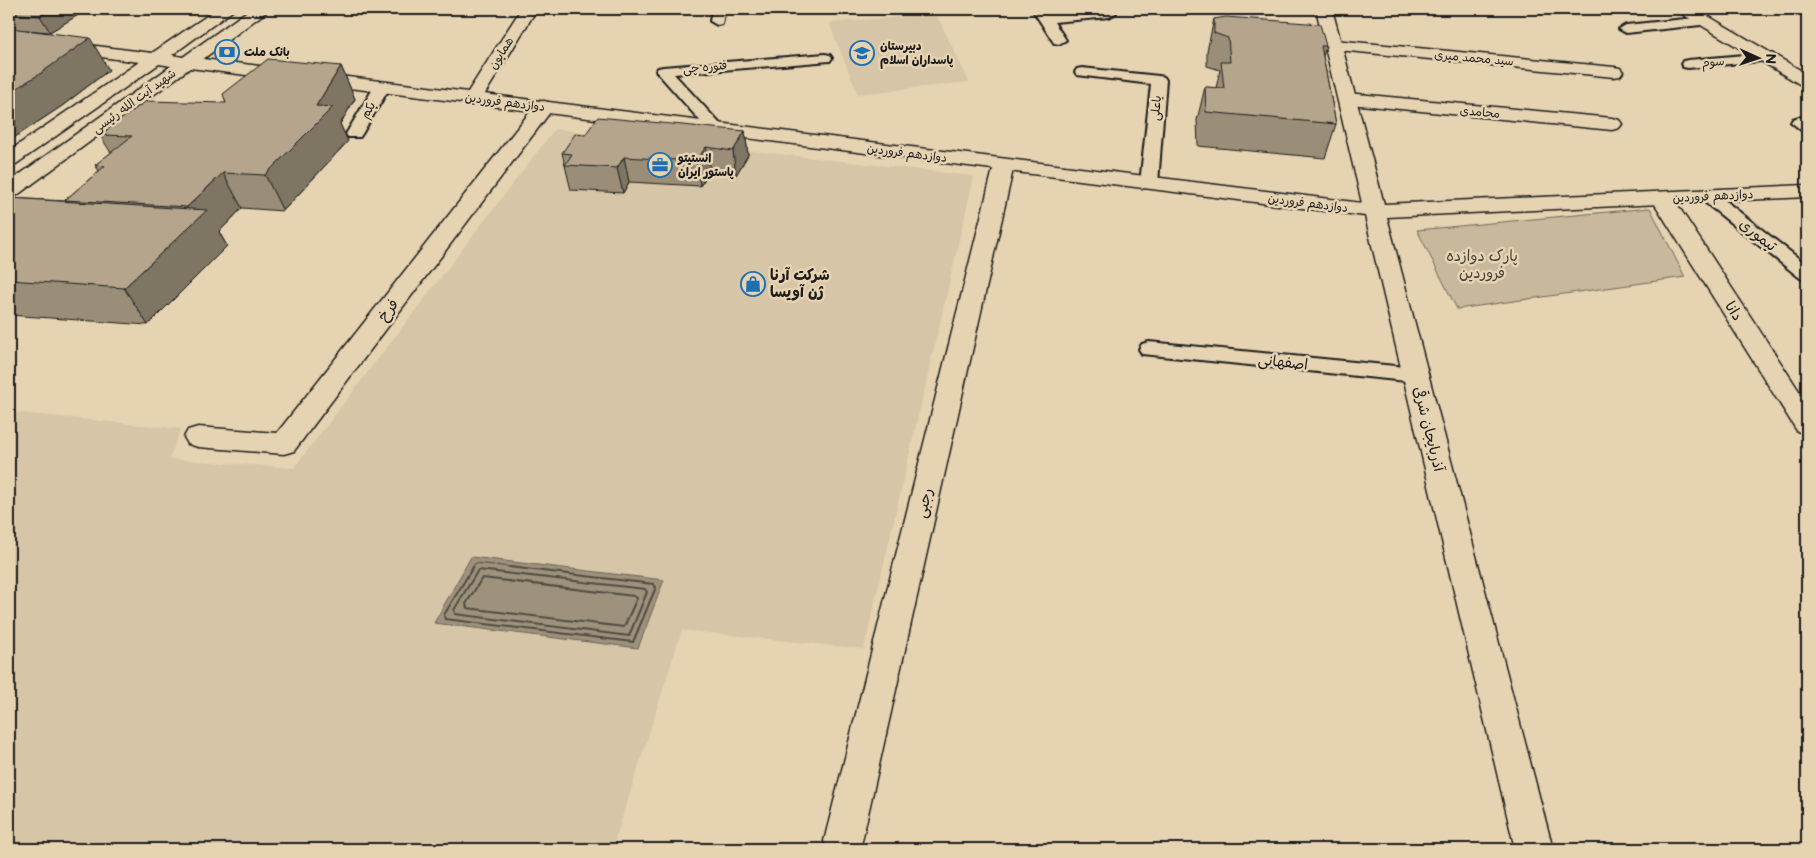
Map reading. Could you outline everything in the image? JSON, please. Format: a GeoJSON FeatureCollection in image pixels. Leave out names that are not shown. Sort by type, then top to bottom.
{"type":"FeatureCollection","features":[{"type":"Feature","properties":{"kind":"main road","name":"شهید آیت الله رئیسی"},"geometry":{"type":"LineString","coordinates":[[9,160],[227,9]]}},
{"type":"Feature","properties":{"kind":"main road","name":"شهید آیت الله رئیسی"},"geometry":{"type":"LineString","coordinates":[[9,192],[260,9]]}},
{"type":"Feature","properties":{"kind":"main road","name":"همایون"},"geometry":{"type":"LineString","coordinates":[[473,98],[529,9]]}},
{"type":"Feature","properties":{"kind":"main road","name":"آذربایجان شرقی"},"geometry":{"type":"LineString","coordinates":[[1324,9],[1534,849]]}},
{"type":"Feature","properties":{"kind":"main road"},"geometry":{"type":"LineString","coordinates":[[1685,9],[1807,80]]}},
{"type":"Feature","properties":{"kind":"main road","name":"دوازدهم فروردین"},"geometry":{"type":"LineString","coordinates":[[9,40],[1375,211],[1807,191]]}},
{"type":"Feature","properties":{"kind":"main road","name":"سید محمد میری"},"geometry":{"type":"LineString","coordinates":[[1334,45],[1614,72]]}},
{"type":"Feature","properties":{"kind":"main road","name":"محامدی"},"geometry":{"type":"LineString","coordinates":[[1347,99],[1612,124]]}},
{"type":"Feature","properties":{"kind":"main road","name":"فرخ"},"geometry":{"type":"LineString","coordinates":[[198,437],[284,444],[544,107]]}},
{"type":"Feature","properties":{"kind":"main road","name":"رجبی"},"geometry":{"type":"LineString","coordinates":[[843,841],[1004,165]]}},
{"type":"Feature","properties":{"kind":"main road","name":"دانا"},"geometry":{"type":"LineString","coordinates":[[1662,198],[1807,424]]}},
{"type":"Feature","properties":{"kind":"lane"},"geometry":{"type":"LineString","coordinates":[[1042,14],[1109,12]]}},
{"type":"Feature","properties":{"kind":"lane"},"geometry":{"type":"LineString","coordinates":[[1042,14],[1059,40]]}},
{"type":"Feature","properties":{"kind":"lane"},"geometry":{"type":"LineString","coordinates":[[1626,28],[1705,21]]}},
{"type":"Feature","properties":{"kind":"lane","name":"سوم"},"geometry":{"type":"LineString","coordinates":[[1688,64],[1767,57]]}},
{"type":"Feature","properties":{"kind":"lane","name":"فتوره چی"},"geometry":{"type":"LineString","coordinates":[[716,129],[663,71],[826,58]]}},
{"type":"Feature","properties":{"kind":"lane","name":"یاعلی"},"geometry":{"type":"LineString","coordinates":[[1082,72],[1159,80],[1150,183]]}},
{"type":"Feature","properties":{"kind":"lane","name":"یکم"},"geometry":{"type":"LineString","coordinates":[[354,134],[382,87]]}},
{"type":"Feature","properties":{"kind":"lane","name":"تیموری"},"geometry":{"type":"LineString","coordinates":[[1708,196],[1807,274]]}},
{"type":"Feature","properties":{"kind":"lane","name":"اصفهانی"},"geometry":{"type":"LineString","coordinates":[[1149,349],[1416,375]]}},
{"type":"Feature","properties":{"kind":"shaded area"},"geometry":{"type":"Polygon","coordinates":[[[936,14],[969,82],[858,94],[829,23],[936,14]]]}},
{"type":"Feature","properties":{"kind":"shaded area"},"geometry":{"type":"Polygon","coordinates":[[[555,129],[974,176],[864,649],[682,630],[612,849],[9,849],[9,412],[181,429],[169,459],[294,468],[555,129]]]}},
{"type":"Feature","properties":{"kind":"green space","name":"پارک دوازده فروردین"},"geometry":{"type":"Polygon","coordinates":[[[1650,208],[1685,277],[1457,309],[1417,230],[1650,208]]]}},
{"type":"Feature","properties":{"kind":"water"},"geometry":{"type":"Polygon","coordinates":[[[471,557],[664,580],[638,648],[434,623],[471,557]]]}},
{"type":"Feature","properties":{"kind":"building"},"geometry":{"type":"Polygon","coordinates":[[[9,9],[52,9],[40,16],[9,13],[9,9]]]}},
{"type":"Feature","properties":{"kind":"building"},"geometry":{"type":"Polygon","coordinates":[[[1226,17],[1320,24],[1326,46],[1321,46],[1336,124],[1206,112],[1205,87],[1224,88],[1221,62],[1230,62],[1228,38],[1214,33],[1214,19],[1226,17]]]}},
{"type":"Feature","properties":{"kind":"building"},"geometry":{"type":"Polygon","coordinates":[[[10,28],[90,38],[9,93],[10,28]]]}},
{"type":"Feature","properties":{"kind":"building"},"geometry":{"type":"Polygon","coordinates":[[[268,59],[341,66],[316,106],[333,107],[265,175],[223,173],[187,207],[65,200],[105,166],[95,165],[132,136],[100,135],[146,101],[226,103],[223,94],[268,59]]]}},
{"type":"Feature","properties":{"kind":"building"},"geometry":{"type":"Polygon","coordinates":[[[598,117],[745,131],[733,151],[706,147],[696,161],[624,157],[617,168],[565,165],[572,154],[562,153],[575,134],[585,135],[598,117]]]}},
{"type":"Feature","properties":{"kind":"building"},"geometry":{"type":"Polygon","coordinates":[[[9,198],[207,210],[124,288],[9,280],[9,198]]]}},
{"type":"Feature","properties":{"kind":"place","name":"بانک ملت"},"geometry":{"type":"Point","coordinates":[227,52]}},
{"type":"Feature","properties":{"kind":"place","name":"دبیرستان پاسداران اسلام"},"geometry":{"type":"Point","coordinates":[862,53]}},
{"type":"Feature","properties":{"kind":"place","name":"انستیتو پاستور ایران"},"geometry":{"type":"Point","coordinates":[660,165]}},
{"type":"Feature","properties":{"kind":"place","name":"شرکت آرنا ژن آویسا"},"geometry":{"type":"Point","coordinates":[753,284]}}]}
